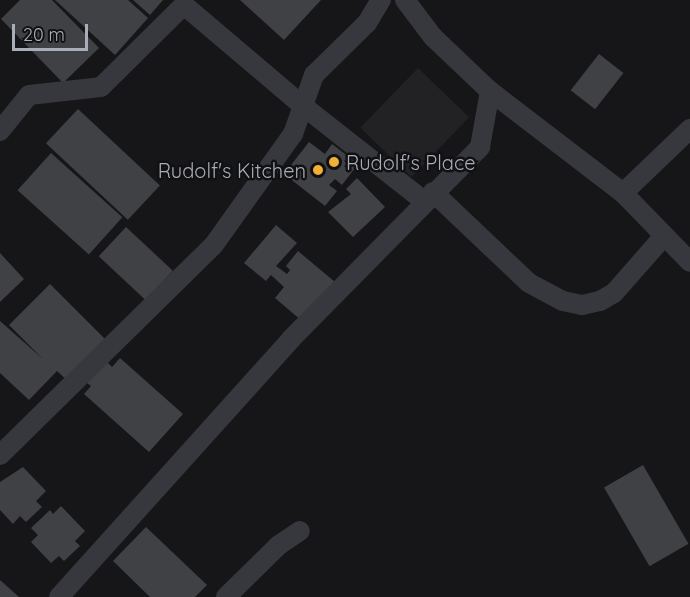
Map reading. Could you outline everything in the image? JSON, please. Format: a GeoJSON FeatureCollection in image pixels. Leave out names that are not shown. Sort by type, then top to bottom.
{"type":"FeatureCollection","features":[{"type":"Feature","properties":{"kind":"street"},"geometry":{"type":"LineString","coordinates":[[0,455],[213,246],[292,134],[314,75],[367,23],[381,0]]}},
{"type":"Feature","properties":{"kind":"street"},"geometry":{"type":"LineString","coordinates":[[405,0],[433,37],[490,91],[623,194],[690,262]]}},
{"type":"Feature","properties":{"kind":"street"},"geometry":{"type":"LineString","coordinates":[[0,132],[29,95],[101,87],[184,5],[302,105],[428,196],[529,283],[563,301],[582,304],[600,301],[614,292],[664,236]]}},
{"type":"Feature","properties":{"kind":"street"},"geometry":{"type":"LineString","coordinates":[[58,597],[282,348],[428,196],[480,147],[490,91]]}},
{"type":"Feature","properties":{"kind":"street"},"geometry":{"type":"LineString","coordinates":[[623,194],[690,129]]}},
{"type":"Feature","properties":{"kind":"street"},"geometry":{"type":"LineString","coordinates":[[226,597],[279,545],[300,531]]}},
{"type":"Feature","properties":{"kind":"shaded area"},"geometry":{"type":"Polygon","coordinates":[[[418,68],[469,117],[411,177],[360,128],[418,68]]]}},
{"type":"Feature","properties":{"kind":"building"},"geometry":{"type":"Polygon","coordinates":[[[20,0],[52,0],[99,48],[63,83],[1,19],[20,0]]]}},
{"type":"Feature","properties":{"kind":"building"},"geometry":{"type":"Polygon","coordinates":[[[55,0],[128,0],[148,18],[115,55],[55,0]]]}},
{"type":"Feature","properties":{"kind":"building"},"geometry":{"type":"Polygon","coordinates":[[[133,0],[163,0],[150,15],[133,0]]]}},
{"type":"Feature","properties":{"kind":"building"},"geometry":{"type":"Polygon","coordinates":[[[240,0],[321,0],[284,40],[240,0]]]}},
{"type":"Feature","properties":{"kind":"building"},"geometry":{"type":"Polygon","coordinates":[[[599,54],[623,73],[595,109],[571,90],[599,54]]]}},
{"type":"Feature","properties":{"kind":"building"},"geometry":{"type":"Polygon","coordinates":[[[78,109],[160,185],[128,220],[46,143],[78,109]]]}},
{"type":"Feature","properties":{"kind":"building"},"geometry":{"type":"Polygon","coordinates":[[[309,142],[325,154],[332,144],[358,164],[342,185],[335,179],[329,185],[337,191],[325,206],[284,174],[309,142]]]}},
{"type":"Feature","properties":{"kind":"building"},"geometry":{"type":"Polygon","coordinates":[[[51,153],[122,217],[89,254],[18,190],[51,153]]]}},
{"type":"Feature","properties":{"kind":"building"},"geometry":{"type":"Polygon","coordinates":[[[357,178],[385,207],[353,237],[328,212],[351,194],[346,189],[357,178]]]}},
{"type":"Feature","properties":{"kind":"building"},"geometry":{"type":"Polygon","coordinates":[[[276,225],[297,243],[276,266],[287,274],[290,270],[286,266],[298,251],[335,282],[302,321],[275,298],[284,287],[271,275],[266,281],[244,263],[276,225]]]}},
{"type":"Feature","properties":{"kind":"building"},"geometry":{"type":"Polygon","coordinates":[[[126,227],[173,271],[146,300],[99,256],[126,227]]]}},
{"type":"Feature","properties":{"kind":"building"},"geometry":{"type":"Polygon","coordinates":[[[0,253],[24,279],[0,302],[0,253]]]}},
{"type":"Feature","properties":{"kind":"building"},"geometry":{"type":"Polygon","coordinates":[[[50,284],[110,344],[71,384],[57,371],[29,400],[0,373],[0,321],[43,359],[9,325],[50,284]]]}},
{"type":"Feature","properties":{"kind":"building"},"geometry":{"type":"Polygon","coordinates":[[[120,358],[183,414],[149,452],[84,394],[91,386],[87,383],[106,361],[112,367],[120,358]]]}},
{"type":"Feature","properties":{"kind":"building"},"geometry":{"type":"Polygon","coordinates":[[[643,465],[688,544],[650,566],[604,487],[643,465]]]}},
{"type":"Feature","properties":{"kind":"building"},"geometry":{"type":"Polygon","coordinates":[[[23,467],[46,491],[36,501],[42,507],[26,522],[20,516],[13,524],[0,510],[0,482],[23,467]]]}},
{"type":"Feature","properties":{"kind":"building"},"geometry":{"type":"Polygon","coordinates":[[[61,506],[85,531],[75,541],[80,546],[64,561],[59,556],[51,563],[31,542],[38,535],[31,528],[50,510],[53,514],[61,506]]]}},
{"type":"Feature","properties":{"kind":"building"},"geometry":{"type":"Polygon","coordinates":[[[146,527],[207,585],[195,597],[150,597],[113,561],[146,527]]]}},
{"type":"Feature","properties":{"kind":"building"},"geometry":{"type":"Polygon","coordinates":[[[0,580],[19,597],[0,597],[0,580]]]}},
{"type":"Feature","properties":{"kind":"place","name":"Rudolf's Place"},"geometry":{"type":"Point","coordinates":[334,162]}},
{"type":"Feature","properties":{"kind":"place","name":"Rudolf's Kitchen"},"geometry":{"type":"Point","coordinates":[318,170]}}]}
